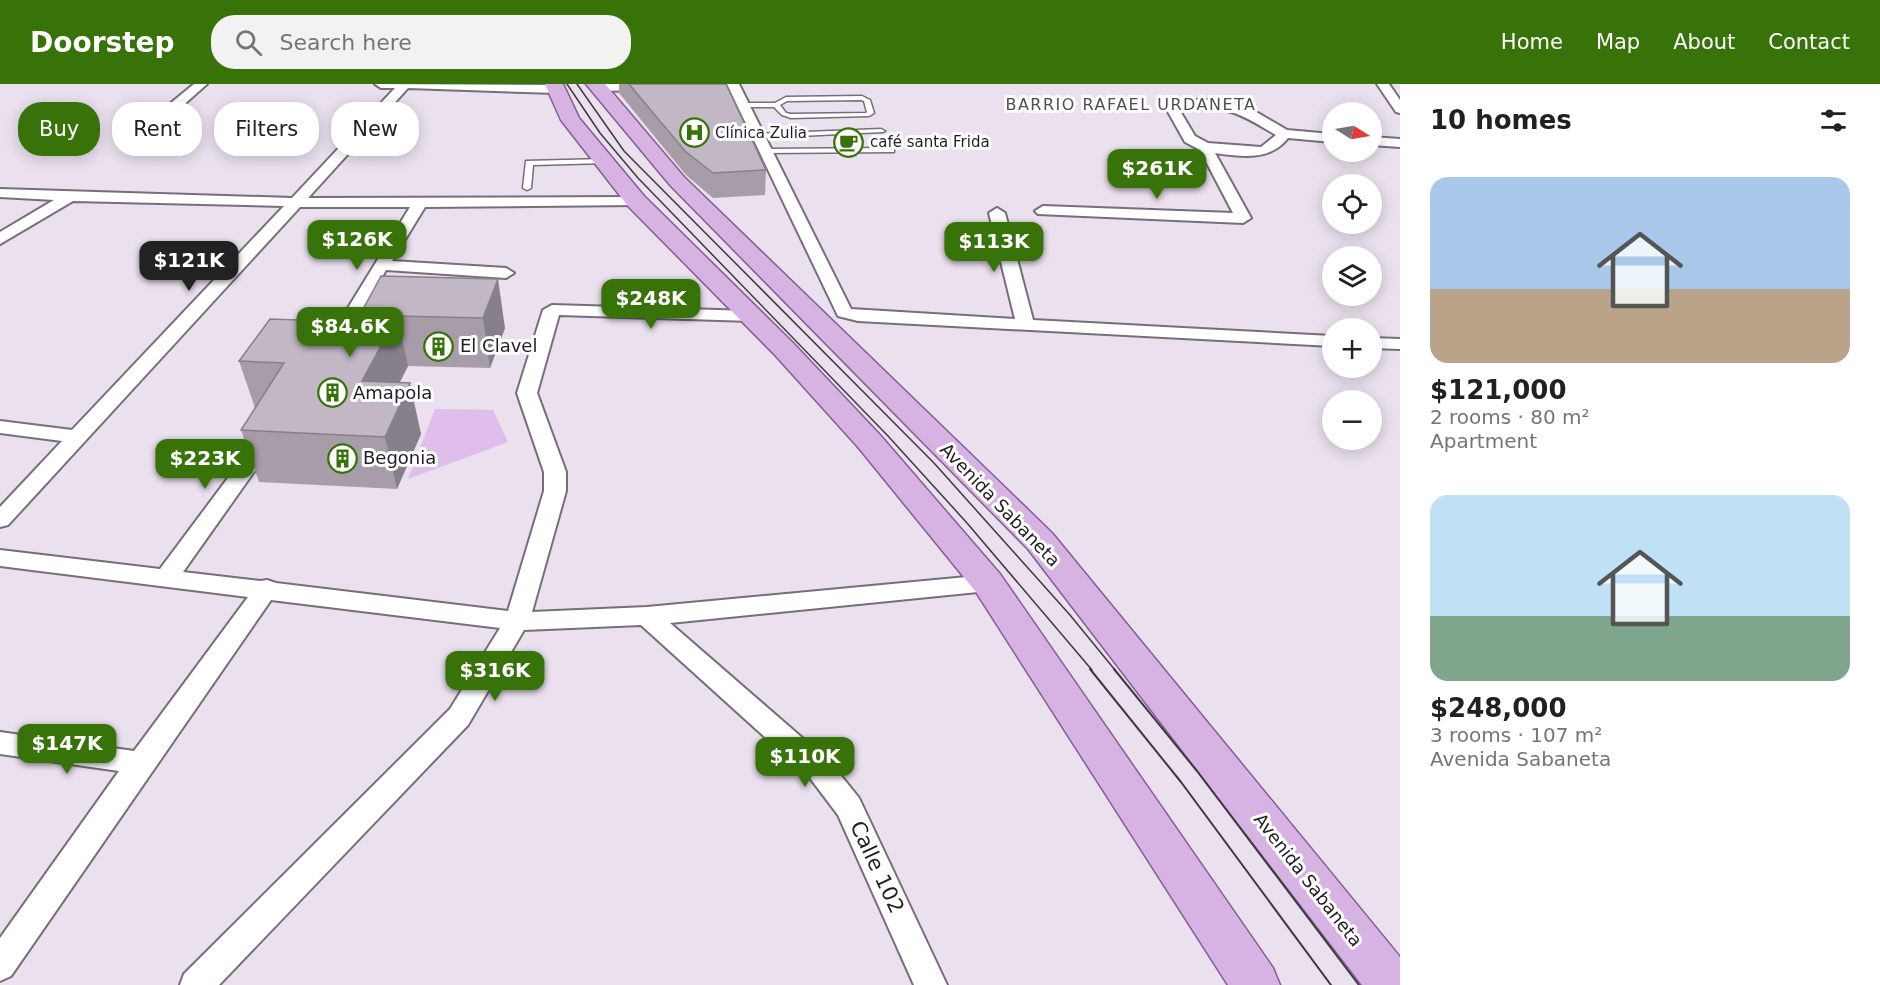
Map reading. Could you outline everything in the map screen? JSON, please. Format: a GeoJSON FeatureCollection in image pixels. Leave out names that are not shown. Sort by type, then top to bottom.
{"type":"FeatureCollection","features":[{"type":"Feature","properties":{"kind":"main road","name":"Avenida Sabaneta"},"geometry":{"type":"LineString","coordinates":[[596,86],[677,181],[1040,541],[1392,985]]}},
{"type":"Feature","properties":{"kind":"main road"},"geometry":{"type":"LineString","coordinates":[[555,87],[570,120],[636,201],[751,316],[869,441],[988,584],[1058,683],[1256,985]]}},
{"type":"Feature","properties":{"kind":"street"},"geometry":{"type":"LineString","coordinates":[[180,102],[201,84]]}},
{"type":"Feature","properties":{"kind":"street"},"geometry":{"type":"LineString","coordinates":[[381,84],[555,87]]}},
{"type":"Feature","properties":{"kind":"street"},"geometry":{"type":"LineString","coordinates":[[1383,84],[1400,109]]}},
{"type":"Feature","properties":{"kind":"street"},"geometry":{"type":"LineString","coordinates":[[730,85],[844,312],[858,316],[1322,340]]}},
{"type":"Feature","properties":{"kind":"street"},"geometry":{"type":"LineString","coordinates":[[0,520],[75,436],[297,204],[404,86]]}},
{"type":"Feature","properties":{"kind":"street"},"geometry":{"type":"LineString","coordinates":[[596,86],[666,86]]}},
{"type":"Feature","properties":{"kind":"street"},"geometry":{"type":"LineString","coordinates":[[1284,134],[1272,148],[1260,152],[1206,148],[1195,144],[1190,139],[1173,110],[1176,106],[1185,104],[1235,106],[1284,134],[1322,137]]}},
{"type":"Feature","properties":{"kind":"street"},"geometry":{"type":"LineString","coordinates":[[1382,142],[1400,143]]}},
{"type":"Feature","properties":{"kind":"street"},"geometry":{"type":"LineString","coordinates":[[1043,211],[1243,218],[1206,148]]}},
{"type":"Feature","properties":{"kind":"street"},"geometry":{"type":"LineString","coordinates":[[0,193],[68,198],[297,204],[636,201]]}},
{"type":"Feature","properties":{"kind":"street"},"geometry":{"type":"LineString","coordinates":[[0,239],[68,198]]}},
{"type":"Feature","properties":{"kind":"street"},"geometry":{"type":"LineString","coordinates":[[327,359],[363,294],[420,202]]}},
{"type":"Feature","properties":{"kind":"street"},"geometry":{"type":"LineString","coordinates":[[997,213],[1025,324]]}},
{"type":"Feature","properties":{"kind":"street"},"geometry":{"type":"LineString","coordinates":[[381,265],[506,273]]}},
{"type":"Feature","properties":{"kind":"street"},"geometry":{"type":"LineString","coordinates":[[363,294],[385,296]]}},
{"type":"Feature","properties":{"kind":"street"},"geometry":{"type":"LineString","coordinates":[[196,985],[459,717],[517,621],[555,491],[555,472],[527,393],[552,310],[751,316]]}},
{"type":"Feature","properties":{"kind":"street"},"geometry":{"type":"LineString","coordinates":[[1382,343],[1400,344]]}},
{"type":"Feature","properties":{"kind":"street"},"geometry":{"type":"LineString","coordinates":[[167,577],[276,426]]}},
{"type":"Feature","properties":{"kind":"street"},"geometry":{"type":"LineString","coordinates":[[0,427],[75,436]]}},
{"type":"Feature","properties":{"kind":"street"},"geometry":{"type":"LineString","coordinates":[[0,558],[267,588],[517,621],[647,616],[988,584]]}},
{"type":"Feature","properties":{"kind":"street"},"geometry":{"type":"LineString","coordinates":[[0,965],[267,588]]}},
{"type":"Feature","properties":{"kind":"street","name":"Calle 102"},"geometry":{"type":"LineString","coordinates":[[647,616],[820,770],[849,807],[931,985]]}},
{"type":"Feature","properties":{"kind":"street"},"geometry":{"type":"LineString","coordinates":[[0,743],[141,763]]}},
{"type":"Feature","properties":{"kind":"lane"},"geometry":{"type":"LineString","coordinates":[[742,105],[776,105],[786,99],[862,98],[867,100],[871,113],[791,117],[784,114],[776,105]]}},
{"type":"Feature","properties":{"kind":"lane"},"geometry":{"type":"LineString","coordinates":[[760,143],[881,131]]}},
{"type":"Feature","properties":{"kind":"lane"},"geometry":{"type":"LineString","coordinates":[[760,143],[891,150]]}},
{"type":"Feature","properties":{"kind":"lane"},"geometry":{"type":"LineString","coordinates":[[527,188],[529,164],[604,162]]}},
{"type":"Feature","properties":{"kind":"shaded area"},"geometry":{"type":"Polygon","coordinates":[[[435,409],[493,410],[508,442],[408,479],[435,409]]]}},
{"type":"Feature","properties":{"kind":"building","name":"Clínica Zulia"},"geometry":{"type":"Polygon","coordinates":[[[629,84],[726,84],[766,170],[713,173],[685,151],[629,84]]]}},
{"type":"Feature","properties":{"kind":"building"},"geometry":{"type":"Polygon","coordinates":[[[381,276],[498,279],[483,318],[397,316],[362,381],[410,383],[385,437],[241,430],[284,363],[239,361],[270,319],[356,322],[381,276]]]}},
{"type":"Feature","properties":{"kind":"tram line"},"geometry":{"type":"LineString","coordinates":[[567,84],[600,133],[638,178],[888,436],[967,523],[1092,670]]}},
{"type":"Feature","properties":{"kind":"tram line"},"geometry":{"type":"LineString","coordinates":[[577,84],[624,151],[934,463],[1070,615],[1115,670]]}},
{"type":"Feature","properties":{"kind":"tram line"},"geometry":{"type":"LineString","coordinates":[[1090,669],[1181,782],[1331,985]]}},
{"type":"Feature","properties":{"kind":"tram line"},"geometry":{"type":"LineString","coordinates":[[1114,669],[1197,771],[1359,985]]}},
{"type":"Feature","properties":{"kind":"place","name":"Clínica Zulia"},"geometry":{"type":"Point","coordinates":[694,133]}},
{"type":"Feature","properties":{"kind":"place","name":"café santa Frida"},"geometry":{"type":"Point","coordinates":[849,142]}},
{"type":"Feature","properties":{"kind":"place","name":"El Clavel"},"geometry":{"type":"Point","coordinates":[439,346]}},
{"type":"Feature","properties":{"kind":"place","name":"Amapola"},"geometry":{"type":"Point","coordinates":[332,393]}},
{"type":"Feature","properties":{"kind":"place","name":"Begonia"},"geometry":{"type":"Point","coordinates":[342,458]}},
{"type":"Feature","properties":{"kind":"district","name":"BARRIO RAFAEL URDANETA"},"geometry":{"type":"Point","coordinates":[1131,104]}}]}
